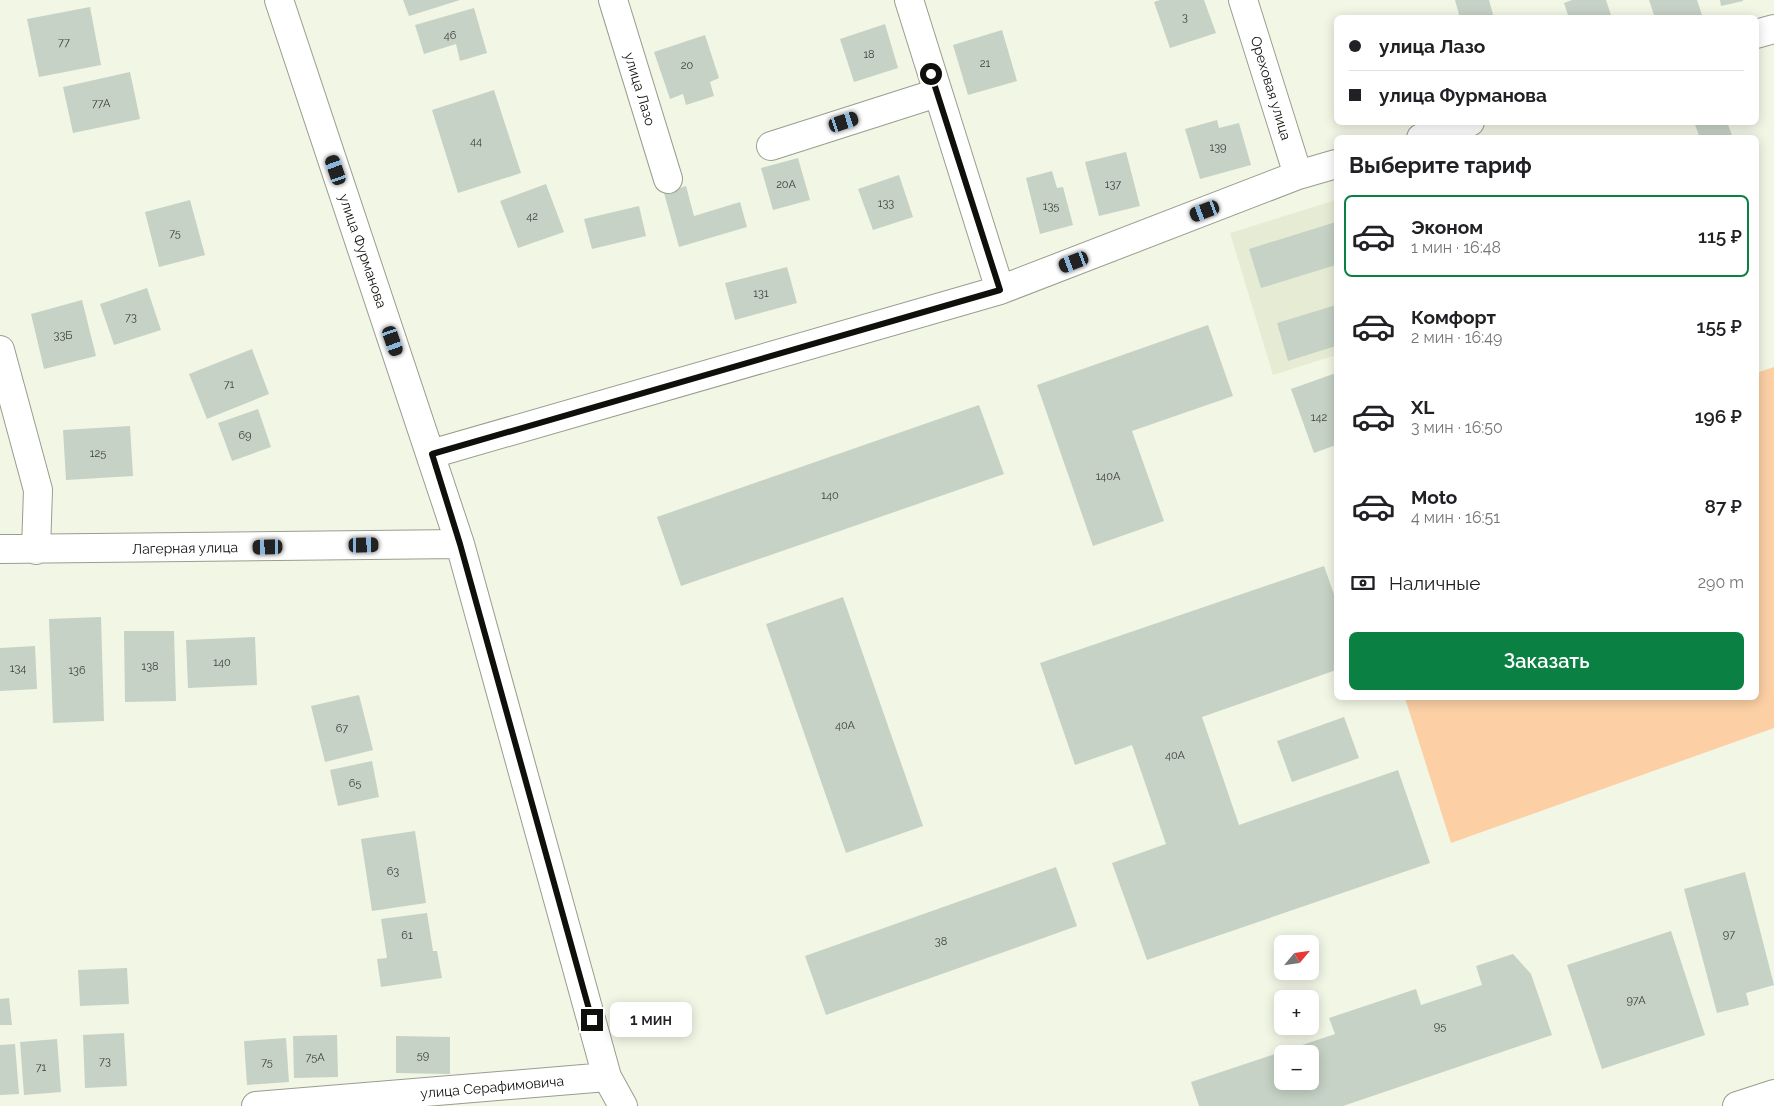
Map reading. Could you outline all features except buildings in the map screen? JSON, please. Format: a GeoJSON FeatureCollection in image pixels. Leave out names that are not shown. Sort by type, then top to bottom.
{"type":"FeatureCollection","features":[{"type":"Feature","properties":{"kind":"street","name":"улица Фурманова"},"geometry":{"type":"LineString","coordinates":[[279,0],[432,454],[460,544],[608,1077],[623,1106]]}},
{"type":"Feature","properties":{"kind":"street","name":"улица Лазо"},"geometry":{"type":"LineString","coordinates":[[613,0],[668,179]]}},
{"type":"Feature","properties":{"kind":"street"},"geometry":{"type":"LineString","coordinates":[[909,0],[1000,290]]}},
{"type":"Feature","properties":{"kind":"street","name":"Ореховая улица"},"geometry":{"type":"LineString","coordinates":[[1243,0],[1298,176]]}},
{"type":"Feature","properties":{"kind":"street"},"geometry":{"type":"LineString","coordinates":[[1759,33],[1774,29]]}},
{"type":"Feature","properties":{"kind":"street"},"geometry":{"type":"LineString","coordinates":[[770,146],[937,93]]}},
{"type":"Feature","properties":{"kind":"street"},"geometry":{"type":"LineString","coordinates":[[1431,135],[1461,125]]}},
{"type":"Feature","properties":{"kind":"street"},"geometry":{"type":"LineString","coordinates":[[432,454],[1000,290],[1298,176],[1334,165]]}},
{"type":"Feature","properties":{"kind":"street"},"geometry":{"type":"LineString","coordinates":[[0,350],[38,490],[36,550]]}},
{"type":"Feature","properties":{"kind":"street","name":"Лагерная улица"},"geometry":{"type":"LineString","coordinates":[[0,549],[460,544]]}},
{"type":"Feature","properties":{"kind":"street","name":"улица Серафимовича"},"geometry":{"type":"LineString","coordinates":[[256,1106],[608,1077]]}},
{"type":"Feature","properties":{"kind":"street"},"geometry":{"type":"LineString","coordinates":[[1736,1106],[1774,1094]]}},
{"type":"Feature","properties":{"kind":"shaded area"},"geometry":{"type":"Polygon","coordinates":[[[1334,201],[1334,356],[1273,375],[1230,233],[1334,201]]]}},
{"type":"Feature","properties":{"kind":"shaded area"},"geometry":{"type":"Polygon","coordinates":[[[1774,367],[1774,728],[1451,843],[1406,700],[1759,700],[1759,372],[1774,367]]]}},
{"type":"Feature","properties":{"kind":"route"},"geometry":{"type":"LineString","coordinates":[[592,1020],[460,544],[432,454],[1000,290],[931,74]]}}]}
